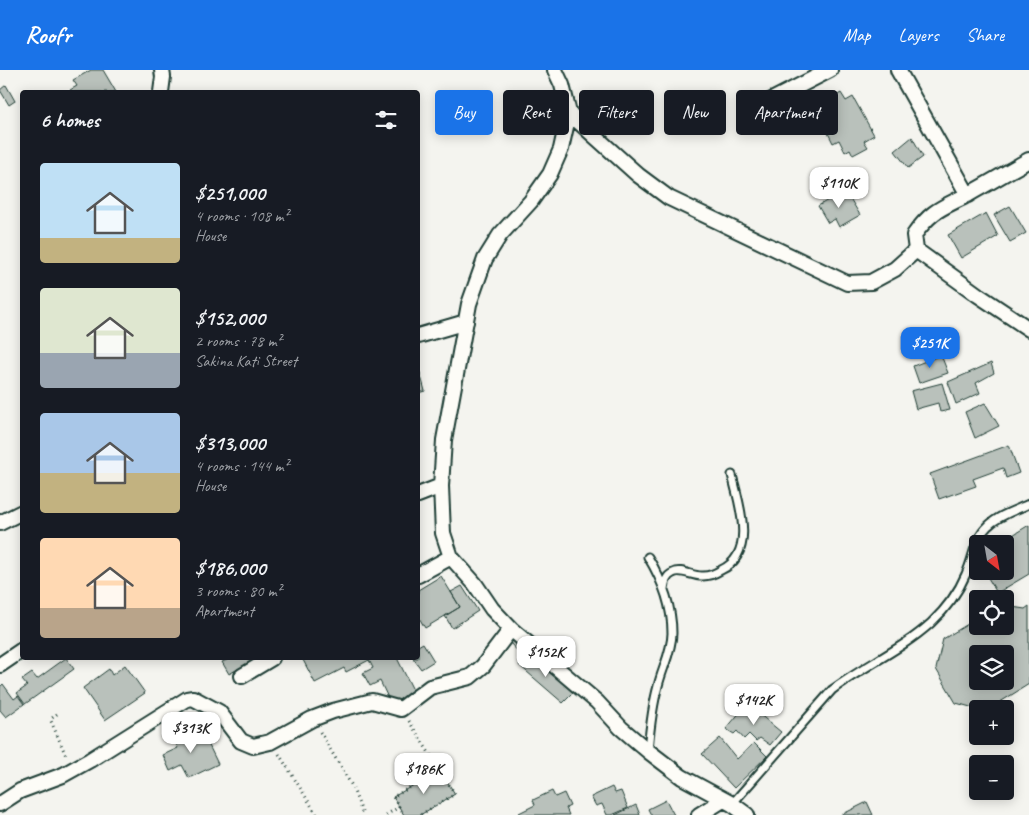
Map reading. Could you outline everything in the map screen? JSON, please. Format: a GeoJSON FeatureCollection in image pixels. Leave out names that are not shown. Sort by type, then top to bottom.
{"type":"FeatureCollection","features":[{"type":"Feature","properties":{"kind":"street"},"geometry":{"type":"LineString","coordinates":[[161,90],[162,70]]}},
{"type":"Feature","properties":{"kind":"street"},"geometry":{"type":"LineString","coordinates":[[555,70],[563,90]]}},
{"type":"Feature","properties":{"kind":"street"},"geometry":{"type":"LineString","coordinates":[[791,90],[830,70]]}},
{"type":"Feature","properties":{"kind":"street"},"geometry":{"type":"LineString","coordinates":[[898,70],[968,195]]}},
{"type":"Feature","properties":{"kind":"street"},"geometry":{"type":"LineString","coordinates":[[569,112],[638,175],[669,198],[847,283],[871,282],[895,269],[916,250]]}},
{"type":"Feature","properties":{"kind":"street"},"geometry":{"type":"LineString","coordinates":[[564,135],[561,149],[550,174],[531,201],[500,235],[485,260],[469,304],[444,440],[442,486],[443,533],[451,557],[510,629],[597,702],[621,728],[648,751],[682,777],[747,815]]}},
{"type":"Feature","properties":{"kind":"street"},"geometry":{"type":"LineString","coordinates":[[1029,160],[968,195],[936,210],[922,223],[914,234],[916,250],[1029,329]]}},
{"type":"Feature","properties":{"kind":"street"},"geometry":{"type":"LineString","coordinates":[[420,335],[466,322]]}},
{"type":"Feature","properties":{"kind":"street"},"geometry":{"type":"LineString","coordinates":[[420,494],[442,486]]}},
{"type":"Feature","properties":{"kind":"street"},"geometry":{"type":"LineString","coordinates":[[0,523],[20,513]]}},
{"type":"Feature","properties":{"kind":"street"},"geometry":{"type":"LineString","coordinates":[[420,575],[451,557]]}},
{"type":"Feature","properties":{"kind":"street"},"geometry":{"type":"LineString","coordinates":[[0,804],[20,792],[74,769],[187,699],[193,698],[219,712],[241,741],[253,746],[270,742],[312,719],[333,711],[372,701],[402,708],[430,686],[470,677],[483,666],[510,629]]}},
{"type":"Feature","properties":{"kind":"street"},"geometry":{"type":"LineString","coordinates":[[0,665],[20,651]]}},
{"type":"Feature","properties":{"kind":"street"},"geometry":{"type":"LineString","coordinates":[[242,676],[269,660]]}},
{"type":"Feature","properties":{"kind":"street"},"geometry":{"type":"LineString","coordinates":[[699,815],[727,802]]}},
{"type":"Feature","properties":{"kind":"lane"},"geometry":{"type":"LineString","coordinates":[[664,589],[666,579],[672,573],[680,571],[691,575],[704,576],[728,567],[737,557],[743,533],[741,513],[732,475]]}},
{"type":"Feature","properties":{"kind":"lane"},"geometry":{"type":"LineString","coordinates":[[727,802],[832,690],[849,677],[890,653],[930,624],[951,602],[967,572],[975,544],[988,526],[1008,513],[1029,504]]}},
{"type":"Feature","properties":{"kind":"lane"},"geometry":{"type":"LineString","coordinates":[[648,557],[657,571],[664,589],[672,634],[650,721],[648,751]]}},
{"type":"Feature","properties":{"kind":"path"},"geometry":{"type":"LineString","coordinates":[[402,708],[455,794],[420,815]]}},
{"type":"Feature","properties":{"kind":"path"},"geometry":{"type":"LineString","coordinates":[[57,714],[52,718],[52,726],[65,755],[74,769]]}},
{"type":"Feature","properties":{"kind":"path"},"geometry":{"type":"LineString","coordinates":[[312,719],[352,786],[363,815]]}},
{"type":"Feature","properties":{"kind":"path"},"geometry":{"type":"LineString","coordinates":[[270,742],[317,815]]}},
{"type":"Feature","properties":{"kind":"path"},"geometry":{"type":"LineString","coordinates":[[404,815],[393,797],[440,770]]}},
{"type":"Feature","properties":{"kind":"path"},"geometry":{"type":"LineString","coordinates":[[386,815],[399,807]]}},
{"type":"Feature","properties":{"kind":"building"},"geometry":{"type":"Polygon","coordinates":[[[91,70],[103,70],[115,90],[70,90],[77,86],[73,80],[91,70]]]}},
{"type":"Feature","properties":{"kind":"building"},"geometry":{"type":"Polygon","coordinates":[[[6,85],[15,101],[9,105],[0,90],[6,85]]]}},
{"type":"Feature","properties":{"kind":"building"},"geometry":{"type":"Polygon","coordinates":[[[841,93],[846,101],[853,97],[874,135],[864,141],[868,147],[853,155],[850,149],[845,152],[839,140],[833,143],[829,135],[838,135],[838,95],[841,93]]]}},
{"type":"Feature","properties":{"kind":"building"},"geometry":{"type":"Polygon","coordinates":[[[912,137],[923,157],[908,168],[895,151],[912,137]]]}},
{"type":"Feature","properties":{"kind":"building"},"geometry":{"type":"Polygon","coordinates":[[[845,190],[860,215],[839,227],[835,219],[828,223],[818,206],[845,190]]]}},
{"type":"Feature","properties":{"kind":"building"},"geometry":{"type":"Polygon","coordinates":[[[1010,206],[1026,233],[1010,242],[994,215],[1010,206]]]}},
{"type":"Feature","properties":{"kind":"building"},"geometry":{"type":"Polygon","coordinates":[[[986,213],[998,236],[961,258],[948,235],[986,213]]]}},
{"type":"Feature","properties":{"kind":"building"},"geometry":{"type":"Polygon","coordinates":[[[941,355],[948,373],[919,383],[913,366],[941,355]]]}},
{"type":"Feature","properties":{"kind":"building"},"geometry":{"type":"Polygon","coordinates":[[[991,363],[994,373],[976,383],[980,393],[956,404],[948,382],[991,363]]]}},
{"type":"Feature","properties":{"kind":"building"},"geometry":{"type":"Polygon","coordinates":[[[420,372],[425,391],[420,392],[420,372]]]}},
{"type":"Feature","properties":{"kind":"building"},"geometry":{"type":"Polygon","coordinates":[[[942,383],[950,410],[940,412],[938,403],[916,409],[911,391],[942,383]]]}},
{"type":"Feature","properties":{"kind":"building"},"geometry":{"type":"Polygon","coordinates":[[[985,403],[999,426],[975,438],[965,412],[985,403]]]}},
{"type":"Feature","properties":{"kind":"building"},"geometry":{"type":"Polygon","coordinates":[[[1009,445],[1019,473],[1006,478],[1003,468],[973,479],[976,486],[939,499],[930,474],[1009,445]]]}},
{"type":"Feature","properties":{"kind":"building"},"geometry":{"type":"Polygon","coordinates":[[[1029,525],[1029,574],[1002,590],[995,590],[989,580],[1014,580],[1013,535],[1029,525]]]}},
{"type":"Feature","properties":{"kind":"building"},"geometry":{"type":"Polygon","coordinates":[[[441,576],[460,607],[425,628],[420,619],[420,589],[441,576]]]}},
{"type":"Feature","properties":{"kind":"building"},"geometry":{"type":"Polygon","coordinates":[[[462,586],[478,611],[452,628],[445,616],[460,607],[451,592],[462,586]]]}},
{"type":"Feature","properties":{"kind":"building"},"geometry":{"type":"Polygon","coordinates":[[[1029,606],[1029,684],[1003,700],[969,700],[969,707],[956,703],[936,669],[943,639],[969,623],[969,635],[1014,635],[1014,607],[1025,609],[1029,606]]]}},
{"type":"Feature","properties":{"kind":"building"},"geometry":{"type":"Polygon","coordinates":[[[515,636],[530,652],[524,658],[509,642],[515,636]]]}},
{"type":"Feature","properties":{"kind":"building"},"geometry":{"type":"Polygon","coordinates":[[[423,643],[434,661],[421,669],[414,660],[420,660],[420,645],[423,643]]]}},
{"type":"Feature","properties":{"kind":"building"},"geometry":{"type":"Polygon","coordinates":[[[530,652],[573,693],[563,703],[519,665],[530,652]]]}},
{"type":"Feature","properties":{"kind":"building"},"geometry":{"type":"Polygon","coordinates":[[[63,660],[67,660],[74,669],[25,704],[17,693],[27,686],[22,680],[32,673],[37,679],[63,660]]]}},
{"type":"Feature","properties":{"kind":"building"},"geometry":{"type":"Polygon","coordinates":[[[227,660],[254,660],[229,674],[222,662],[227,660]]]}},
{"type":"Feature","properties":{"kind":"building"},"geometry":{"type":"Polygon","coordinates":[[[303,660],[369,660],[346,672],[344,668],[315,683],[303,660]]]}},
{"type":"Feature","properties":{"kind":"building"},"geometry":{"type":"Polygon","coordinates":[[[369,660],[398,660],[414,692],[391,704],[380,681],[370,686],[363,673],[373,668],[369,660]]]}},
{"type":"Feature","properties":{"kind":"building"},"geometry":{"type":"Polygon","coordinates":[[[125,665],[145,693],[105,720],[83,688],[109,669],[112,675],[125,665]]]}},
{"type":"Feature","properties":{"kind":"building"},"geometry":{"type":"Polygon","coordinates":[[[3,684],[14,699],[18,696],[24,704],[6,717],[0,710],[0,687],[3,684]]]}},
{"type":"Feature","properties":{"kind":"building"},"geometry":{"type":"Polygon","coordinates":[[[747,704],[781,732],[770,745],[760,738],[756,741],[749,734],[744,739],[737,731],[734,734],[726,729],[747,704]]]}},
{"type":"Feature","properties":{"kind":"building"},"geometry":{"type":"Polygon","coordinates":[[[200,727],[218,764],[189,778],[182,765],[170,771],[163,755],[178,748],[174,739],[200,727]]]}},
{"type":"Feature","properties":{"kind":"building"},"geometry":{"type":"Polygon","coordinates":[[[720,738],[737,759],[754,743],[767,756],[734,788],[702,754],[720,738]]]}},
{"type":"Feature","properties":{"kind":"building"},"geometry":{"type":"Polygon","coordinates":[[[440,770],[455,794],[420,815],[404,815],[393,797],[440,770]]]}},
{"type":"Feature","properties":{"kind":"building"},"geometry":{"type":"Polygon","coordinates":[[[612,787],[615,793],[621,791],[628,808],[612,815],[607,815],[602,804],[596,806],[591,797],[612,787]]]}},
{"type":"Feature","properties":{"kind":"building"},"geometry":{"type":"Polygon","coordinates":[[[552,791],[555,797],[564,793],[570,806],[566,808],[569,815],[520,815],[519,813],[535,805],[533,800],[552,791]]]}},
{"type":"Feature","properties":{"kind":"building"},"geometry":{"type":"Polygon","coordinates":[[[666,800],[674,815],[651,815],[648,809],[666,800]]]}},
{"type":"Feature","properties":{"kind":"building"},"geometry":{"type":"Polygon","coordinates":[[[867,802],[873,815],[841,815],[867,802]]]}},
{"type":"Feature","properties":{"kind":"building"},"geometry":{"type":"Polygon","coordinates":[[[636,805],[640,815],[615,815],[636,805]]]}}]}
